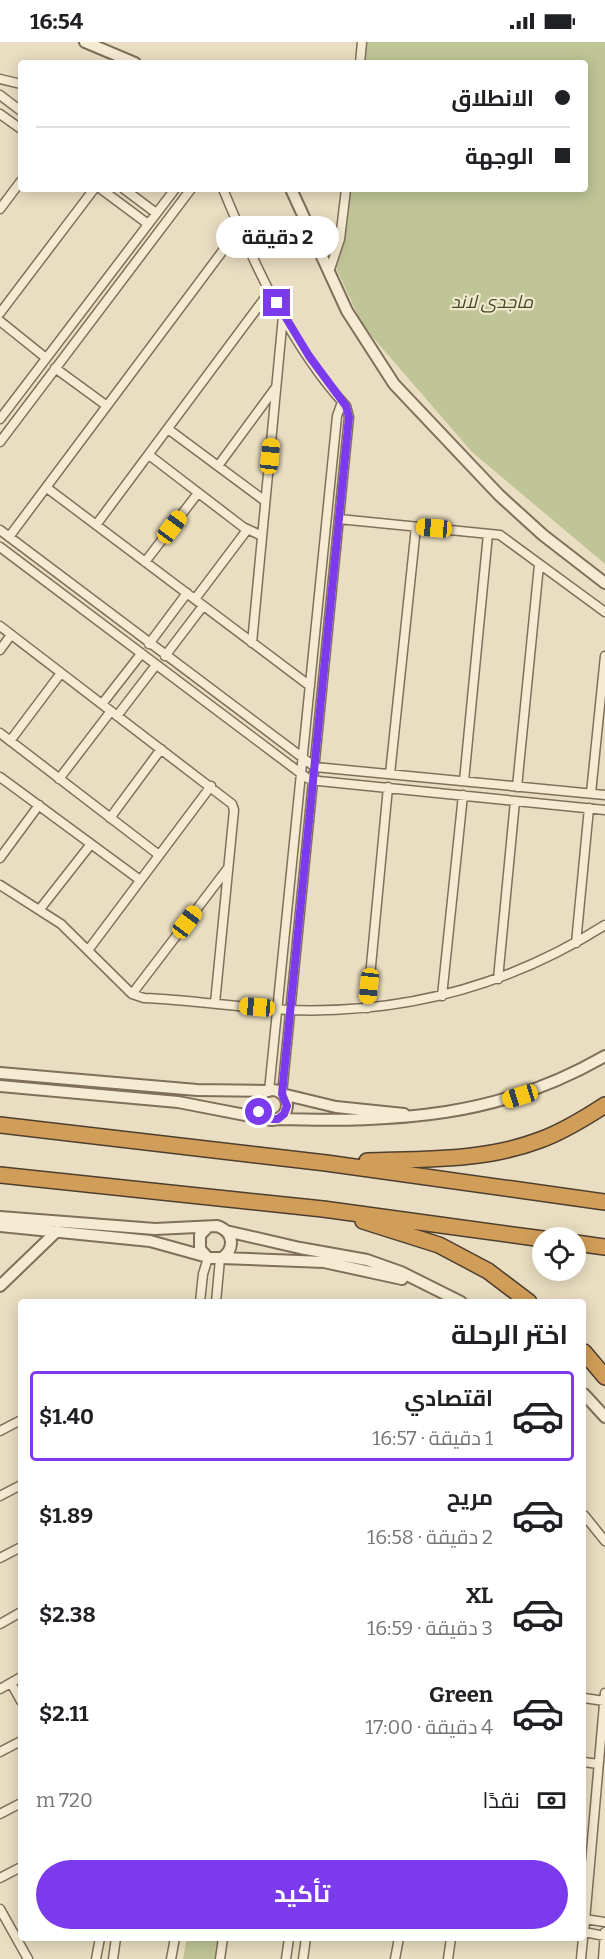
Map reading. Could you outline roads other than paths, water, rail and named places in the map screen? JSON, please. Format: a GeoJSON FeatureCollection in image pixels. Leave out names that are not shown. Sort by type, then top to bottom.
{"type":"FeatureCollection","features":[{"type":"Feature","properties":{"kind":"highway"},"geometry":{"type":"LineString","coordinates":[[326,1162],[459,1158],[506,1151],[542,1140],[605,1105]]}},
{"type":"Feature","properties":{"kind":"highway"},"geometry":{"type":"LineString","coordinates":[[0,1125],[326,1162],[605,1202]]}},
{"type":"Feature","properties":{"kind":"highway"},"geometry":{"type":"LineString","coordinates":[[0,1175],[323,1209],[532,1238]]}},
{"type":"Feature","properties":{"kind":"highway"},"geometry":{"type":"LineString","coordinates":[[586,1199],[605,1196]]}},
{"type":"Feature","properties":{"kind":"highway"},"geometry":{"type":"LineString","coordinates":[[323,1209],[439,1245],[488,1271],[525,1299]]}},
{"type":"Feature","properties":{"kind":"highway"},"geometry":{"type":"LineString","coordinates":[[586,1245],[605,1248]]}},
{"type":"Feature","properties":{"kind":"highway"},"geometry":{"type":"LineString","coordinates":[[586,1354],[605,1377]]}},
{"type":"Feature","properties":{"kind":"street"},"geometry":{"type":"LineString","coordinates":[[88,42],[107,46],[130,60]]}},
{"type":"Feature","properties":{"kind":"street"},"geometry":{"type":"LineString","coordinates":[[360,60],[362,42]]}},
{"type":"Feature","properties":{"kind":"street"},"geometry":{"type":"LineString","coordinates":[[0,79],[18,83]]}},
{"type":"Feature","properties":{"kind":"street"},"geometry":{"type":"LineString","coordinates":[[0,95],[18,109]]}},
{"type":"Feature","properties":{"kind":"street"},"geometry":{"type":"LineString","coordinates":[[0,114],[18,127]]}},
{"type":"Feature","properties":{"kind":"street"},"geometry":{"type":"LineString","coordinates":[[0,209],[18,185]]}},
{"type":"Feature","properties":{"kind":"street"},"geometry":{"type":"LineString","coordinates":[[0,313],[92,192]]}},
{"type":"Feature","properties":{"kind":"street"},"geometry":{"type":"LineString","coordinates":[[105,192],[148,224]]}},
{"type":"Feature","properties":{"kind":"street"},"geometry":{"type":"LineString","coordinates":[[128,192],[156,213]]}},
{"type":"Feature","properties":{"kind":"street"},"geometry":{"type":"LineString","coordinates":[[0,419],[173,192]]}},
{"type":"Feature","properties":{"kind":"street"},"geometry":{"type":"LineString","coordinates":[[0,442],[188,192]]}},
{"type":"Feature","properties":{"kind":"street"},"geometry":{"type":"LineString","coordinates":[[224,192],[239,229],[283,315],[342,402],[349,417],[282,1094],[286,1101],[286,1110],[278,1119]]}},
{"type":"Feature","properties":{"kind":"street"},"geometry":{"type":"LineString","coordinates":[[292,192],[329,272],[369,348],[407,400],[513,509],[605,582]]}},
{"type":"Feature","properties":{"kind":"street"},"geometry":{"type":"LineString","coordinates":[[329,272],[340,239],[346,192]]}},
{"type":"Feature","properties":{"kind":"street"},"geometry":{"type":"LineString","coordinates":[[9,537],[239,229]]}},
{"type":"Feature","properties":{"kind":"street"},"geometry":{"type":"LineString","coordinates":[[96,525],[270,291]]}},
{"type":"Feature","properties":{"kind":"street"},"geometry":{"type":"LineString","coordinates":[[252,643],[283,315]]}},
{"type":"Feature","properties":{"kind":"street"},"geometry":{"type":"LineString","coordinates":[[0,321],[46,358]]}},
{"type":"Feature","properties":{"kind":"street"},"geometry":{"type":"LineString","coordinates":[[56,368],[107,406]]}},
{"type":"Feature","properties":{"kind":"street"},"geometry":{"type":"LineString","coordinates":[[218,466],[276,387]]}},
{"type":"Feature","properties":{"kind":"street"},"geometry":{"type":"LineString","coordinates":[[269,1091],[336,416],[342,402]]}},
{"type":"Feature","properties":{"kind":"street"},"geometry":{"type":"LineString","coordinates":[[168,429],[265,501]]}},
{"type":"Feature","properties":{"kind":"street"},"geometry":{"type":"LineString","coordinates":[[149,455],[247,530],[262,536]]}},
{"type":"Feature","properties":{"kind":"street"},"geometry":{"type":"LineString","coordinates":[[46,488],[310,686]]}},
{"type":"Feature","properties":{"kind":"street"},"geometry":{"type":"LineString","coordinates":[[145,562],[198,493]]}},
{"type":"Feature","properties":{"kind":"street"},"geometry":{"type":"LineString","coordinates":[[339,519],[508,538],[539,565],[605,612]]}},
{"type":"Feature","properties":{"kind":"street"},"geometry":{"type":"LineString","coordinates":[[390,774],[416,527]]}},
{"type":"Feature","properties":{"kind":"street"},"geometry":{"type":"LineString","coordinates":[[0,530],[315,768],[605,795]]}},
{"type":"Feature","properties":{"kind":"street"},"geometry":{"type":"LineString","coordinates":[[195,599],[247,530]]}},
{"type":"Feature","properties":{"kind":"street"},"geometry":{"type":"LineString","coordinates":[[464,781],[488,534]]}},
{"type":"Feature","properties":{"kind":"street"},"geometry":{"type":"LineString","coordinates":[[0,547],[301,775],[314,780],[605,810]]}},
{"type":"Feature","properties":{"kind":"street"},"geometry":{"type":"LineString","coordinates":[[517,787],[539,565]]}},
{"type":"Feature","properties":{"kind":"street"},"geometry":{"type":"LineString","coordinates":[[149,644],[187,593]]}},
{"type":"Feature","properties":{"kind":"street"},"geometry":{"type":"LineString","coordinates":[[165,656],[203,606]]}},
{"type":"Feature","properties":{"kind":"street"},"geometry":{"type":"LineString","coordinates":[[0,626],[210,786],[233,807],[215,1004]]}},
{"type":"Feature","properties":{"kind":"street"},"geometry":{"type":"LineString","coordinates":[[0,650],[12,635]]}},
{"type":"Feature","properties":{"kind":"street"},"geometry":{"type":"LineString","coordinates":[[102,704],[141,654]]}},
{"type":"Feature","properties":{"kind":"street"},"geometry":{"type":"LineString","coordinates":[[591,793],[605,656]]}},
{"type":"Feature","properties":{"kind":"street"},"geometry":{"type":"LineString","coordinates":[[59,779],[156,665]]}},
{"type":"Feature","properties":{"kind":"street"},"geometry":{"type":"LineString","coordinates":[[10,741],[61,673]]}},
{"type":"Feature","properties":{"kind":"street"},"geometry":{"type":"LineString","coordinates":[[0,733],[159,855]]}},
{"type":"Feature","properties":{"kind":"street"},"geometry":{"type":"LineString","coordinates":[[110,818],[161,749]]}},
{"type":"Feature","properties":{"kind":"street"},"geometry":{"type":"LineString","coordinates":[[0,777],[140,880]]}},
{"type":"Feature","properties":{"kind":"street"},"geometry":{"type":"LineString","coordinates":[[89,949],[210,786]]}},
{"type":"Feature","properties":{"kind":"street"},"geometry":{"type":"LineString","coordinates":[[366,1008],[388,787]]}},
{"type":"Feature","properties":{"kind":"street"},"geometry":{"type":"LineString","coordinates":[[442,996],[463,795]]}},
{"type":"Feature","properties":{"kind":"street"},"geometry":{"type":"LineString","coordinates":[[498,979],[515,801]]}},
{"type":"Feature","properties":{"kind":"street"},"geometry":{"type":"LineString","coordinates":[[0,858],[39,805]]}},
{"type":"Feature","properties":{"kind":"street"},"geometry":{"type":"LineString","coordinates":[[576,943],[589,808]]}},
{"type":"Feature","properties":{"kind":"street"},"geometry":{"type":"LineString","coordinates":[[40,909],[91,844]]}},
{"type":"Feature","properties":{"kind":"street"},"geometry":{"type":"LineString","coordinates":[[132,994],[228,868]]}},
{"type":"Feature","properties":{"kind":"street"},"geometry":{"type":"LineString","coordinates":[[0,885],[40,909],[89,949],[120,986],[132,994],[144,998],[291,1010],[366,1008],[442,996],[498,979],[576,943],[605,925]]}},
{"type":"Feature","properties":{"kind":"street"},"geometry":{"type":"LineString","coordinates":[[0,1086],[178,1102],[266,1119],[372,1121],[474,1108],[520,1096],[565,1078],[605,1056]]}},
{"type":"Feature","properties":{"kind":"street"},"geometry":{"type":"LineString","coordinates":[[0,1073],[197,1090],[269,1091],[336,1107],[410,1116]]}},
{"type":"Feature","properties":{"kind":"street"},"geometry":{"type":"LineString","coordinates":[[266,1119],[259,1112],[258,1104],[261,1095],[269,1091]]}},
{"type":"Feature","properties":{"kind":"street"},"geometry":{"type":"LineString","coordinates":[[0,1217],[155,1229],[217,1226],[300,1248],[368,1260],[455,1299]]}},
{"type":"Feature","properties":{"kind":"street"},"geometry":{"type":"LineString","coordinates":[[0,1226],[150,1241],[214,1258],[324,1262],[417,1281]]}},
{"type":"Feature","properties":{"kind":"street"},"geometry":{"type":"LineString","coordinates":[[207,1228],[199,1240],[200,1249],[214,1258]]}},
{"type":"Feature","properties":{"kind":"street"},"geometry":{"type":"LineString","coordinates":[[200,1299],[205,1266],[231,1245],[226,1230]]}},
{"type":"Feature","properties":{"kind":"street"},"geometry":{"type":"LineString","coordinates":[[0,1286],[57,1231]]}},
{"type":"Feature","properties":{"kind":"street"},"geometry":{"type":"LineString","coordinates":[[214,1258],[216,1299]]}},
{"type":"Feature","properties":{"kind":"street"},"geometry":{"type":"LineString","coordinates":[[586,1396],[605,1417]]}},
{"type":"Feature","properties":{"kind":"street"},"geometry":{"type":"LineString","coordinates":[[0,1431],[18,1422]]}},
{"type":"Feature","properties":{"kind":"street"},"geometry":{"type":"LineString","coordinates":[[0,1496],[18,1487]]}},
{"type":"Feature","properties":{"kind":"street"},"geometry":{"type":"LineString","coordinates":[[586,1517],[605,1541]]}},
{"type":"Feature","properties":{"kind":"street"},"geometry":{"type":"LineString","coordinates":[[0,1558],[18,1549]]}},
{"type":"Feature","properties":{"kind":"street"},"geometry":{"type":"LineString","coordinates":[[0,1624],[18,1614]]}},
{"type":"Feature","properties":{"kind":"street"},"geometry":{"type":"LineString","coordinates":[[0,1689],[18,1679]]}},
{"type":"Feature","properties":{"kind":"street"},"geometry":{"type":"LineString","coordinates":[[11,1683],[18,1696]]}},
{"type":"Feature","properties":{"kind":"street"},"geometry":{"type":"LineString","coordinates":[[586,1897],[605,1693]]}},
{"type":"Feature","properties":{"kind":"street"},"geometry":{"type":"LineString","coordinates":[[586,1698],[604,1701]]}},
{"type":"Feature","properties":{"kind":"street"},"geometry":{"type":"LineString","coordinates":[[0,1752],[18,1743]]}},
{"type":"Feature","properties":{"kind":"street"},"geometry":{"type":"LineString","coordinates":[[586,1762],[598,1764]]}},
{"type":"Feature","properties":{"kind":"street"},"geometry":{"type":"LineString","coordinates":[[0,1814],[18,1805]]}},
{"type":"Feature","properties":{"kind":"street"},"geometry":{"type":"LineString","coordinates":[[0,1878],[18,1869]]}},
{"type":"Feature","properties":{"kind":"street"},"geometry":{"type":"LineString","coordinates":[[0,1908],[17,1931]]}},
{"type":"Feature","properties":{"kind":"street"},"geometry":{"type":"LineString","coordinates":[[586,1919],[605,1922]]}},
{"type":"Feature","properties":{"kind":"street"},"geometry":{"type":"LineString","coordinates":[[586,1932],[605,1934],[603,1959]]}},
{"type":"Feature","properties":{"kind":"street"},"geometry":{"type":"LineString","coordinates":[[20,1941],[26,1958]]}},
{"type":"Feature","properties":{"kind":"street"},"geometry":{"type":"LineString","coordinates":[[100,1941],[97,1957],[113,1958],[116,1941]]}},
{"type":"Feature","properties":{"kind":"street"},"geometry":{"type":"LineString","coordinates":[[171,1959],[174,1941]]}},
{"type":"Feature","properties":{"kind":"street"},"geometry":{"type":"LineString","coordinates":[[220,1959],[223,1941]]}},
{"type":"Feature","properties":{"kind":"street"},"geometry":{"type":"LineString","coordinates":[[286,1959],[289,1941]]}},
{"type":"Feature","properties":{"kind":"street"},"geometry":{"type":"LineString","coordinates":[[303,1959],[306,1941]]}},
{"type":"Feature","properties":{"kind":"street"},"geometry":{"type":"LineString","coordinates":[[395,1959],[398,1941]]}},
{"type":"Feature","properties":{"kind":"street"},"geometry":{"type":"LineString","coordinates":[[448,1959],[451,1941]]}},
{"type":"Feature","properties":{"kind":"street"},"geometry":{"type":"LineString","coordinates":[[581,1959],[583,1941]]}},
{"type":"Feature","properties":{"kind":"park label","name":"ماجدی لاند"},"geometry":{"type":"Point","coordinates":[492,302]}}]}
